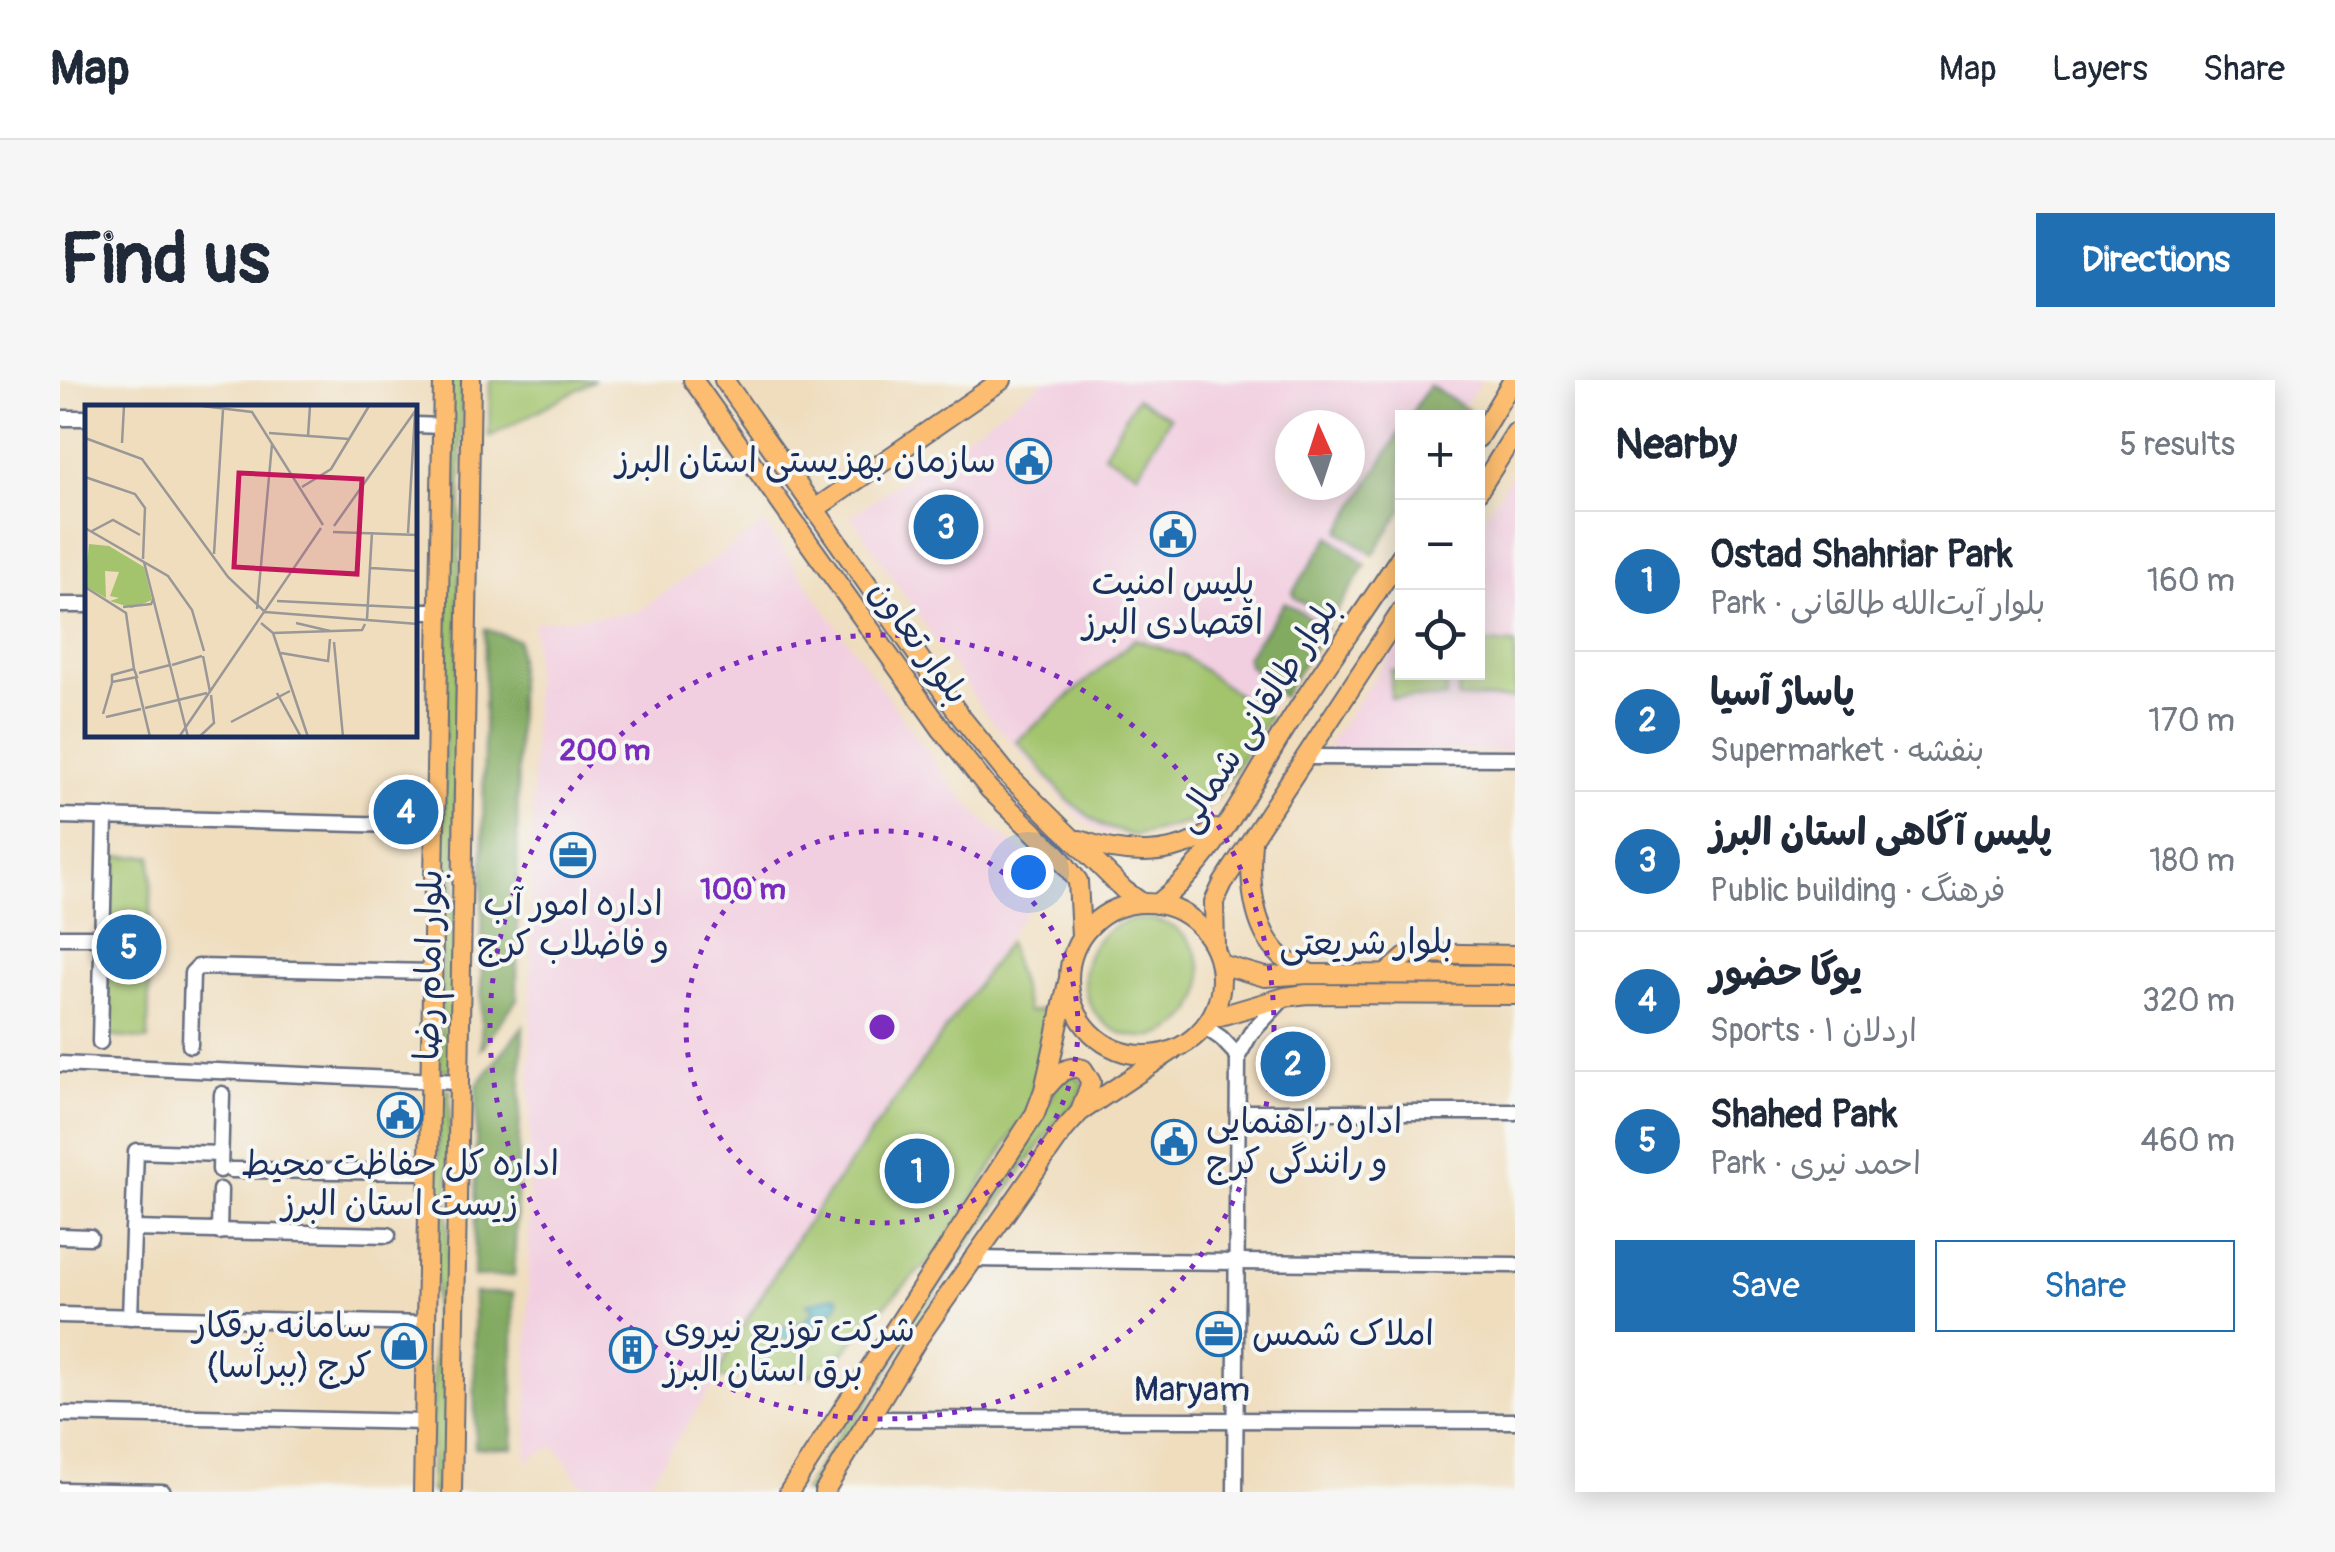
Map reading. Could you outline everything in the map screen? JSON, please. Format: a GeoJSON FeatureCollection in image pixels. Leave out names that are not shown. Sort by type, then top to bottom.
{"type":"FeatureCollection","features":[{"type":"Feature","properties":{"kind":"main road","name":"بلوار امام رضا"},"geometry":{"type":"LineString","coordinates":[[423,1492],[443,380]]}},
{"type":"Feature","properties":{"kind":"main road","name":"بلوار امام رضا"},"geometry":{"type":"LineString","coordinates":[[452,1492],[472,380]]}},
{"type":"Feature","properties":{"kind":"main road","name":"بلوار تعاون"},"geometry":{"type":"LineString","coordinates":[[694,380],[942,730],[989,789],[1058,855],[1078,881]]}},
{"type":"Feature","properties":{"kind":"main road","name":"بلوار تعاون"},"geometry":{"type":"LineString","coordinates":[[724,380],[961,717],[1007,774],[1098,863],[1149,903]]}},
{"type":"Feature","properties":{"kind":"main road"},"geometry":{"type":"LineString","coordinates":[[815,509],[1002,380]]}},
{"type":"Feature","properties":{"kind":"main road"},"geometry":{"type":"LineString","coordinates":[[1485,426],[1513,380]]}},
{"type":"Feature","properties":{"kind":"main road"},"geometry":{"type":"LineString","coordinates":[[1485,481],[1515,433]]}},
{"type":"Feature","properties":{"kind":"main road","name":"بلوار طالقانی شمالی"},"geometry":{"type":"LineString","coordinates":[[1149,903],[1182,884],[1200,860],[1395,564]]}},
{"type":"Feature","properties":{"kind":"main road","name":"بلوار طالقانی شمالی"},"geometry":{"type":"LineString","coordinates":[[1218,956],[1214,902],[1227,876],[1395,621]]}},
{"type":"Feature","properties":{"kind":"main road"},"geometry":{"type":"LineString","coordinates":[[1074,838],[1112,852],[1146,852],[1201,840],[1229,820]]}},
{"type":"Feature","properties":{"kind":"main road"},"geometry":{"type":"LineString","coordinates":[[1252,836],[1249,873],[1258,914],[1280,956],[1309,974]]}},
{"type":"Feature","properties":{"kind":"main road"},"geometry":{"type":"LineString","coordinates":[[1200,860],[1204,879],[1212,883],[1227,876]]}},
{"type":"Feature","properties":{"kind":"main road"},"geometry":{"type":"LineString","coordinates":[[1081,936],[1078,881],[1085,884],[1097,880],[1101,872],[1098,863]]}},
{"type":"Feature","properties":{"kind":"main road"},"geometry":{"type":"LineString","coordinates":[[790,1492],[1035,1114],[1044,1090],[1074,950],[1081,936],[1107,912],[1149,903],[1172,908],[1198,923],[1218,956],[1218,1002],[1208,1023],[1080,1112]]}},
{"type":"Feature","properties":{"kind":"main road"},"geometry":{"type":"LineString","coordinates":[[1386,974],[1410,953],[1515,954]]}},
{"type":"Feature","properties":{"kind":"main road","name":"بلوار شریعتی"},"geometry":{"type":"LineString","coordinates":[[1218,956],[1265,978],[1309,974],[1515,975]]}},
{"type":"Feature","properties":{"kind":"main road"},"geometry":{"type":"LineString","coordinates":[[1265,978],[1258,990],[1276,1000]]}},
{"type":"Feature","properties":{"kind":"main road"},"geometry":{"type":"LineString","coordinates":[[1068,982],[1080,1021],[1094,1037],[1132,1055],[1174,1050]]}},
{"type":"Feature","properties":{"kind":"main road","name":"بلوار شریعتی"},"geometry":{"type":"LineString","coordinates":[[1208,1023],[1307,994],[1515,996]]}},
{"type":"Feature","properties":{"kind":"main road"},"geometry":{"type":"LineString","coordinates":[[824,1492],[971,1259],[1080,1112],[1091,1082],[1083,1069],[1076,1067],[1062,1070],[1044,1090]]}},
{"type":"Feature","properties":{"kind":"main road"},"geometry":{"type":"LineString","coordinates":[[778,1492],[823,1438]]}},
{"type":"Feature","properties":{"kind":"street"},"geometry":{"type":"LineString","coordinates":[[418,425],[442,426]]}},
{"type":"Feature","properties":{"kind":"street"},"geometry":{"type":"LineString","coordinates":[[418,611],[439,611]]}},
{"type":"Feature","properties":{"kind":"street"},"geometry":{"type":"LineString","coordinates":[[1308,757],[1515,758]]}},
{"type":"Feature","properties":{"kind":"street"},"geometry":{"type":"LineString","coordinates":[[60,816],[435,826]]}},
{"type":"Feature","properties":{"kind":"street"},"geometry":{"type":"LineString","coordinates":[[100,1042],[104,817]]}},
{"type":"Feature","properties":{"kind":"street"},"geometry":{"type":"LineString","coordinates":[[60,937],[102,938]]}},
{"type":"Feature","properties":{"kind":"street"},"geometry":{"type":"LineString","coordinates":[[190,1045],[193,969],[432,972]]}},
{"type":"Feature","properties":{"kind":"street"},"geometry":{"type":"LineString","coordinates":[[1235,1492],[1238,1056],[1276,1000]]}},
{"type":"Feature","properties":{"kind":"street"},"geometry":{"type":"LineString","coordinates":[[1208,1023],[1238,1056]]}},
{"type":"Feature","properties":{"kind":"street"},"geometry":{"type":"LineString","coordinates":[[60,1064],[460,1082]]}},
{"type":"Feature","properties":{"kind":"street"},"geometry":{"type":"LineString","coordinates":[[222,1094],[220,1154],[226,1170],[428,1172]]}},
{"type":"Feature","properties":{"kind":"street"},"geometry":{"type":"LineString","coordinates":[[1238,1112],[1515,1112]]}},
{"type":"Feature","properties":{"kind":"street"},"geometry":{"type":"LineString","coordinates":[[130,1317],[136,1152],[220,1154]]}},
{"type":"Feature","properties":{"kind":"street"},"geometry":{"type":"LineString","coordinates":[[220,1190],[220,1232]]}},
{"type":"Feature","properties":{"kind":"street"},"geometry":{"type":"LineString","coordinates":[[132,1229],[388,1235]]}},
{"type":"Feature","properties":{"kind":"street"},"geometry":{"type":"LineString","coordinates":[[60,1236],[90,1237]]}},
{"type":"Feature","properties":{"kind":"street"},"geometry":{"type":"LineString","coordinates":[[971,1259],[1515,1265]]}},
{"type":"Feature","properties":{"kind":"street"},"geometry":{"type":"LineString","coordinates":[[60,1316],[426,1324]]}},
{"type":"Feature","properties":{"kind":"street"},"geometry":{"type":"LineString","coordinates":[[60,1414],[424,1422]]}},
{"type":"Feature","properties":{"kind":"street","name":"Maryam"},"geometry":{"type":"LineString","coordinates":[[869,1420],[1515,1421]]}},
{"type":"Feature","properties":{"kind":"street"},"geometry":{"type":"LineString","coordinates":[[60,1490],[162,1492]]}},
{"type":"Feature","properties":{"kind":"shaded area"},"geometry":{"type":"Polygon","coordinates":[[[1045,380],[1482,380],[1462,410],[1395,410],[1395,514],[1206,807],[1170,832],[1103,834],[1077,815],[982,709],[851,516],[1045,380]]]}},
{"type":"Feature","properties":{"kind":"shaded area"},"geometry":{"type":"Polygon","coordinates":[[[1515,470],[1515,752],[1325,749],[1395,647],[1395,680],[1485,680],[1485,515],[1515,470]]]}},
{"type":"Feature","properties":{"kind":"shaded area"},"geometry":{"type":"Polygon","coordinates":[[[764,524],[943,774],[982,819],[1046,871],[1043,887],[770,1282],[713,1386],[642,1492],[593,1492],[578,1480],[556,1446],[536,1454],[527,1463],[534,622],[637,612],[764,524]]]}},
{"type":"Feature","properties":{"kind":"green space"},"geometry":{"type":"Polygon","coordinates":[[[450,380],[462,380],[452,1070],[440,1070],[450,380]]]}},
{"type":"Feature","properties":{"kind":"green space"},"geometry":{"type":"Polygon","coordinates":[[[490,380],[595,380],[489,437],[490,380]]]}},
{"type":"Feature","properties":{"kind":"green space"},"geometry":{"type":"Polygon","coordinates":[[[1429,385],[1468,410],[1413,410],[1429,385]]]}},
{"type":"Feature","properties":{"kind":"green space"},"geometry":{"type":"Polygon","coordinates":[[[1136,398],[1170,417],[1138,473],[1104,454],[1136,398]]]}},
{"type":"Feature","properties":{"kind":"green space"},"geometry":{"type":"Polygon","coordinates":[[[1395,440],[1395,521],[1373,555],[1340,531],[1359,500],[1365,500],[1365,489],[1395,440]]]}},
{"type":"Feature","properties":{"kind":"green space"},"geometry":{"type":"Polygon","coordinates":[[[1330,536],[1366,566],[1331,619],[1292,593],[1330,536]]]}},
{"type":"Feature","properties":{"kind":"green space"},"geometry":{"type":"Polygon","coordinates":[[[1285,602],[1326,628],[1282,697],[1249,665],[1246,657],[1285,602]]]}},
{"type":"Feature","properties":{"kind":"green space"},"geometry":{"type":"Polygon","coordinates":[[[485,629],[518,640],[517,999],[481,1049],[485,629]]]}},
{"type":"Feature","properties":{"kind":"green space"},"geometry":{"type":"Polygon","coordinates":[[[1135,639],[1184,656],[1269,717],[1219,793],[1192,822],[1134,836],[1102,826],[1069,801],[1017,741],[1135,639]]]}},
{"type":"Feature","properties":{"kind":"green space"},"geometry":{"type":"Polygon","coordinates":[[[1485,643],[1515,644],[1515,699],[1458,698],[1458,680],[1485,680],[1485,643]]]}},
{"type":"Feature","properties":{"kind":"green space"},"geometry":{"type":"Polygon","coordinates":[[[1391,670],[1395,670],[1395,680],[1446,680],[1446,698],[1391,698],[1391,670]]]}},
{"type":"Feature","properties":{"kind":"green space"},"geometry":{"type":"Polygon","coordinates":[[[152,856],[148,1040],[106,1036],[110,857],[152,856]]]}},
{"type":"Feature","properties":{"kind":"green space"},"geometry":{"type":"Polygon","coordinates":[[[1143,919],[1165,924],[1185,936],[1197,956],[1202,978],[1197,1000],[1185,1020],[1165,1032],[1143,1037],[1121,1032],[1101,1020],[1089,1000],[1084,978],[1089,956],[1101,936],[1121,924],[1143,919]]]}},
{"type":"Feature","properties":{"kind":"green space"},"geometry":{"type":"Polygon","coordinates":[[[1008,942],[1028,1012],[1047,1009],[1031,1106],[938,1252],[871,1319],[827,1372],[791,1379],[761,1374],[717,1379],[729,1349],[798,1236],[1008,942]]]}},
{"type":"Feature","properties":{"kind":"green space"},"geometry":{"type":"Polygon","coordinates":[[[523,1026],[514,1276],[474,1277],[477,1085],[523,1026]]]}},
{"type":"Feature","properties":{"kind":"green space"},"geometry":{"type":"Polygon","coordinates":[[[1074,1074],[1084,1084],[1079,1099],[1055,1124],[950,1271],[812,1492],[803,1492],[1052,1096],[1057,1082],[1074,1074]]]}},
{"type":"Feature","properties":{"kind":"green space"},"geometry":{"type":"Polygon","coordinates":[[[439,1089],[450,1090],[444,1492],[431,1492],[439,1089]]]}},
{"type":"Feature","properties":{"kind":"green space"},"geometry":{"type":"Polygon","coordinates":[[[474,1293],[513,1293],[513,1448],[475,1448],[474,1293]]]}},
{"type":"Feature","properties":{"kind":"water"},"geometry":{"type":"Polygon","coordinates":[[[839,1297],[839,1304],[810,1333],[793,1339],[774,1333],[775,1328],[786,1327],[791,1321],[802,1324],[814,1310],[807,1304],[839,1297]]]}},
{"type":"Feature","properties":{"kind":"place","name":"سازمان بهزیستی استان البرز"},"geometry":{"type":"Point","coordinates":[1029,461]}},
{"type":"Feature","properties":{"kind":"place","name":"پلیس آگاهی استان البرز"},"geometry":{"type":"Point","coordinates":[946,527]}},
{"type":"Feature","properties":{"kind":"place","name":"پلیس امنیت اقتصادی البرز"},"geometry":{"type":"Point","coordinates":[1173,534]}},
{"type":"Feature","properties":{"kind":"place","name":"یوگا حضور"},"geometry":{"type":"Point","coordinates":[406,812]}},
{"type":"Feature","properties":{"kind":"place","name":"اداره امور آب و فاضلاب کرج"},"geometry":{"type":"Point","coordinates":[573,855]}},
{"type":"Feature","properties":{"kind":"place","name":"Shahed Park"},"geometry":{"type":"Point","coordinates":[129,947]}},
{"type":"Feature","properties":{"kind":"place","name":"پاساژ آسیا"},"geometry":{"type":"Point","coordinates":[1293,1064]}},
{"type":"Feature","properties":{"kind":"place","name":"اداره کل حفاظت محیط زیست استان البرز"},"geometry":{"type":"Point","coordinates":[400,1115]}},
{"type":"Feature","properties":{"kind":"place","name":"اداره راهنمایی و رانندگی کرج"},"geometry":{"type":"Point","coordinates":[1174,1142]}},
{"type":"Feature","properties":{"kind":"place","name":"Ostad Shahriar Park"},"geometry":{"type":"Point","coordinates":[917,1171]}},
{"type":"Feature","properties":{"kind":"place","name":"املاک شمس"},"geometry":{"type":"Point","coordinates":[1219,1334]}},
{"type":"Feature","properties":{"kind":"place","name":"سامانه برقکار کرج (ببرآسا)"},"geometry":{"type":"Point","coordinates":[404,1346]}},
{"type":"Feature","properties":{"kind":"place","name":"شرکت توزیع نیروی برق استان البرز"},"geometry":{"type":"Point","coordinates":[632,1350]}}]}
